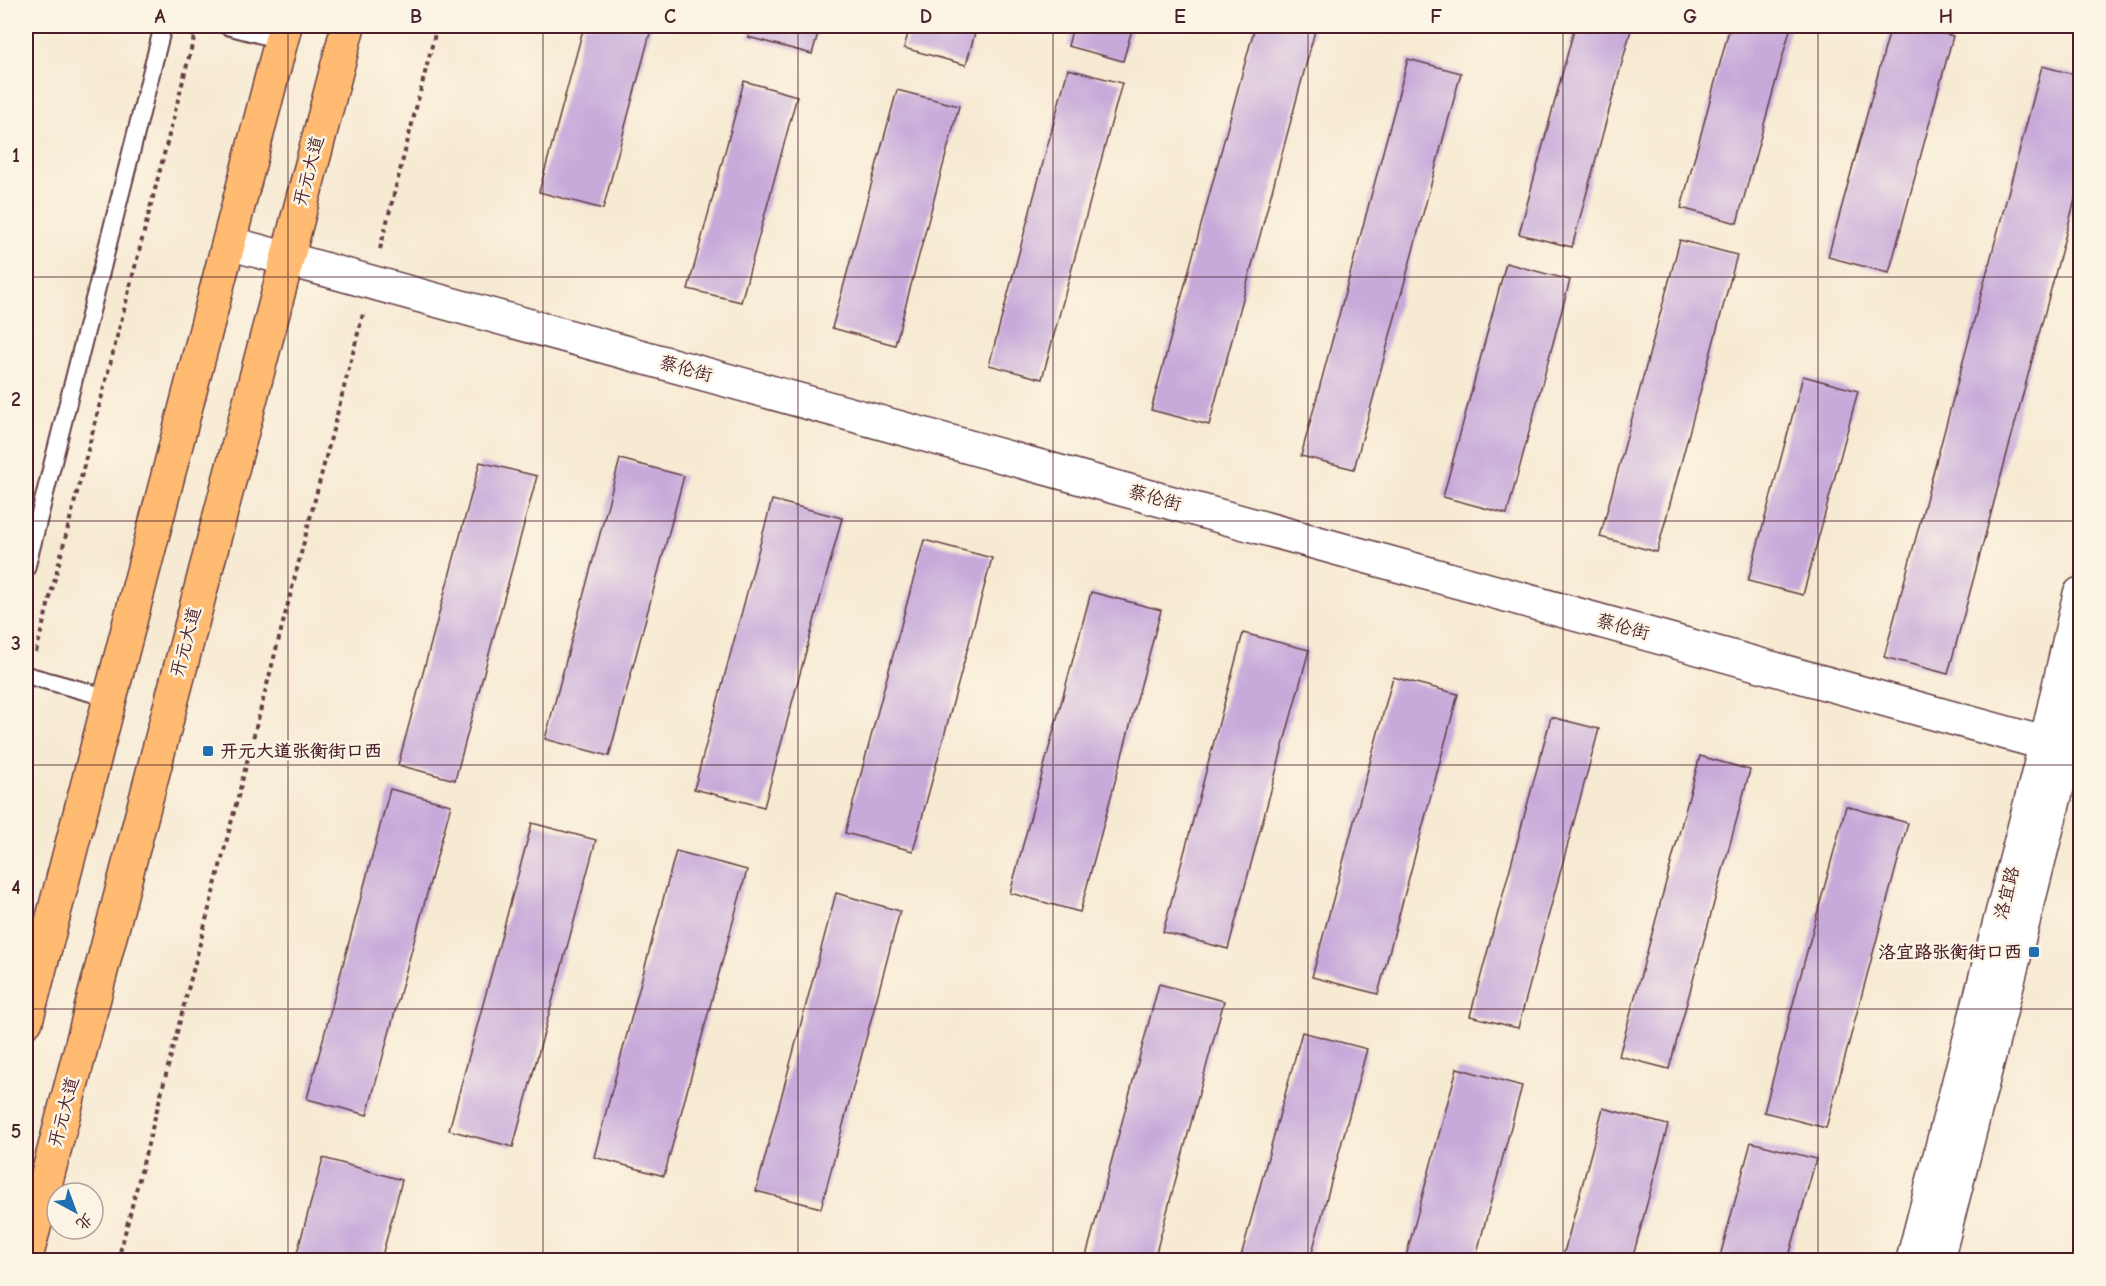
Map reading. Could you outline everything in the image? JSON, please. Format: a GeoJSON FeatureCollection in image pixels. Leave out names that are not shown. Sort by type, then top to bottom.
{"type":"FeatureCollection","features":[{"type":"Feature","properties":{"kind":"main road","name":"开元大道"},"geometry":{"type":"LineString","coordinates":[[26,1258],[348,26]]}},
{"type":"Feature","properties":{"kind":"main road"},"geometry":{"type":"LineString","coordinates":[[26,1021],[283,33]]}},
{"type":"Feature","properties":{"kind":"street","name":"蔡伦街"},"geometry":{"type":"LineString","coordinates":[[229,243],[2065,749]]}},
{"type":"Feature","properties":{"kind":"street","name":"洛宜路"},"geometry":{"type":"LineString","coordinates":[[1937,1260],[2065,749],[2080,594]]}},
{"type":"Feature","properties":{"kind":"street","name":"洛宜路"},"geometry":{"type":"LineString","coordinates":[[1913,1260],[2080,699]]}},
{"type":"Feature","properties":{"kind":"lane"},"geometry":{"type":"LineString","coordinates":[[26,569],[163,26]]}},
{"type":"Feature","properties":{"kind":"lane"},"geometry":{"type":"LineString","coordinates":[[227,26],[283,33]]}},
{"type":"Feature","properties":{"kind":"lane"},"geometry":{"type":"LineString","coordinates":[[28,675],[110,698]]}},
{"type":"Feature","properties":{"kind":"path"},"geometry":{"type":"LineString","coordinates":[[28,675],[197,26]]}},
{"type":"Feature","properties":{"kind":"path"},"geometry":{"type":"LineString","coordinates":[[118,1260],[437,26]]}},
{"type":"Feature","properties":{"kind":"building"},"geometry":{"type":"Polygon","coordinates":[[[584,26],[652,26],[603,209],[539,192],[584,26]]]}},
{"type":"Feature","properties":{"kind":"building"},"geometry":{"type":"Polygon","coordinates":[[[751,26],[820,26],[812,54],[748,37],[751,26]]]}},
{"type":"Feature","properties":{"kind":"building"},"geometry":{"type":"Polygon","coordinates":[[[910,26],[977,26],[966,65],[904,48],[910,26]]]}},
{"type":"Feature","properties":{"kind":"building"},"geometry":{"type":"Polygon","coordinates":[[[1073,26],[1133,26],[1123,61],[1068,46],[1073,26]]]}},
{"type":"Feature","properties":{"kind":"building"},"geometry":{"type":"Polygon","coordinates":[[[1255,26],[1293,26],[1315,31],[1209,425],[1151,410],[1255,26]]]}},
{"type":"Feature","properties":{"kind":"building"},"geometry":{"type":"Polygon","coordinates":[[[1575,26],[1632,26],[1572,247],[1519,234],[1575,26]]]}},
{"type":"Feature","properties":{"kind":"building"},"geometry":{"type":"Polygon","coordinates":[[[1730,26],[1791,26],[1737,223],[1681,208],[1730,26]]]}},
{"type":"Feature","properties":{"kind":"building"},"geometry":{"type":"Polygon","coordinates":[[[1891,26],[1914,26],[1953,36],[1889,273],[1828,257],[1891,26]]]}},
{"type":"Feature","properties":{"kind":"building"},"geometry":{"type":"Polygon","coordinates":[[[1408,59],[1461,73],[1354,469],[1301,456],[1408,59]]]}},
{"type":"Feature","properties":{"kind":"building"},"geometry":{"type":"Polygon","coordinates":[[[2042,66],[2080,76],[2080,181],[1948,674],[1884,657],[2042,66]]]}},
{"type":"Feature","properties":{"kind":"building"},"geometry":{"type":"Polygon","coordinates":[[[1068,69],[1122,83],[1042,379],[989,365],[1068,69]]]}},
{"type":"Feature","properties":{"kind":"building"},"geometry":{"type":"Polygon","coordinates":[[[744,81],[797,96],[741,302],[688,289],[744,81]]]}},
{"type":"Feature","properties":{"kind":"building"},"geometry":{"type":"Polygon","coordinates":[[[897,90],[959,106],[895,345],[832,328],[897,90]]]}},
{"type":"Feature","properties":{"kind":"building"},"geometry":{"type":"Polygon","coordinates":[[[1680,240],[1737,255],[1657,552],[1600,537],[1680,240]]]}},
{"type":"Feature","properties":{"kind":"building"},"geometry":{"type":"Polygon","coordinates":[[[1506,263],[1570,280],[1507,514],[1443,497],[1506,263]]]}},
{"type":"Feature","properties":{"kind":"building"},"geometry":{"type":"Polygon","coordinates":[[[1803,376],[1858,391],[1803,595],[1748,581],[1803,376]]]}},
{"type":"Feature","properties":{"kind":"building"},"geometry":{"type":"Polygon","coordinates":[[[620,459],[684,476],[609,756],[545,739],[620,459]]]}},
{"type":"Feature","properties":{"kind":"building"},"geometry":{"type":"Polygon","coordinates":[[[480,462],[537,476],[455,780],[398,765],[480,462]]]}},
{"type":"Feature","properties":{"kind":"building"},"geometry":{"type":"Polygon","coordinates":[[[772,500],[842,518],[764,807],[694,789],[772,500]]]}},
{"type":"Feature","properties":{"kind":"building"},"geometry":{"type":"Polygon","coordinates":[[[924,540],[992,558],[913,851],[845,833],[924,540]]]}},
{"type":"Feature","properties":{"kind":"building"},"geometry":{"type":"Polygon","coordinates":[[[1091,592],[1161,610],[1080,912],[1010,893],[1091,592]]]}},
{"type":"Feature","properties":{"kind":"building"},"geometry":{"type":"Polygon","coordinates":[[[1243,633],[1309,650],[1228,949],[1163,932],[1243,633]]]}},
{"type":"Feature","properties":{"kind":"building"},"geometry":{"type":"Polygon","coordinates":[[[1393,677],[1458,694],[1378,994],[1312,977],[1393,677]]]}},
{"type":"Feature","properties":{"kind":"building"},"geometry":{"type":"Polygon","coordinates":[[[1551,717],[1599,729],[1518,1028],[1470,1016],[1551,717]]]}},
{"type":"Feature","properties":{"kind":"building"},"geometry":{"type":"Polygon","coordinates":[[[1700,756],[1750,770],[1669,1069],[1619,1056],[1700,756]]]}},
{"type":"Feature","properties":{"kind":"building"},"geometry":{"type":"Polygon","coordinates":[[[390,789],[451,805],[367,1115],[307,1099],[390,789]]]}},
{"type":"Feature","properties":{"kind":"building"},"geometry":{"type":"Polygon","coordinates":[[[1846,806],[1908,823],[1826,1128],[1764,1112],[1846,806]]]}},
{"type":"Feature","properties":{"kind":"building"},"geometry":{"type":"Polygon","coordinates":[[[532,823],[596,840],[513,1147],[449,1130],[532,823]]]}},
{"type":"Feature","properties":{"kind":"building"},"geometry":{"type":"Polygon","coordinates":[[[676,851],[747,870],[664,1176],[594,1157],[676,851]]]}},
{"type":"Feature","properties":{"kind":"building"},"geometry":{"type":"Polygon","coordinates":[[[836,893],[900,911],[821,1208],[756,1191],[836,893]]]}},
{"type":"Feature","properties":{"kind":"building"},"geometry":{"type":"Polygon","coordinates":[[[1159,984],[1224,1001],[1154,1260],[1085,1260],[1159,984]]]}},
{"type":"Feature","properties":{"kind":"building"},"geometry":{"type":"Polygon","coordinates":[[[1302,1032],[1367,1049],[1310,1260],[1240,1260],[1302,1032]]]}},
{"type":"Feature","properties":{"kind":"building"},"geometry":{"type":"Polygon","coordinates":[[[1457,1068],[1522,1086],[1475,1260],[1405,1260],[1457,1068]]]}},
{"type":"Feature","properties":{"kind":"building"},"geometry":{"type":"Polygon","coordinates":[[[1603,1108],[1668,1125],[1632,1260],[1562,1260],[1603,1108]]]}},
{"type":"Feature","properties":{"kind":"building"},"geometry":{"type":"Polygon","coordinates":[[[1751,1142],[1816,1159],[1788,1260],[1719,1260],[1751,1142]]]}},
{"type":"Feature","properties":{"kind":"building"},"geometry":{"type":"Polygon","coordinates":[[[323,1158],[402,1180],[381,1260],[295,1260],[323,1158]]]}},
{"type":"Feature","properties":{"kind":"place","name":"开元大道张衡街口西"},"geometry":{"type":"Point","coordinates":[208,751]}},
{"type":"Feature","properties":{"kind":"place","name":"洛宜路张衡街口西"},"geometry":{"type":"Point","coordinates":[2034,952]}}]}
